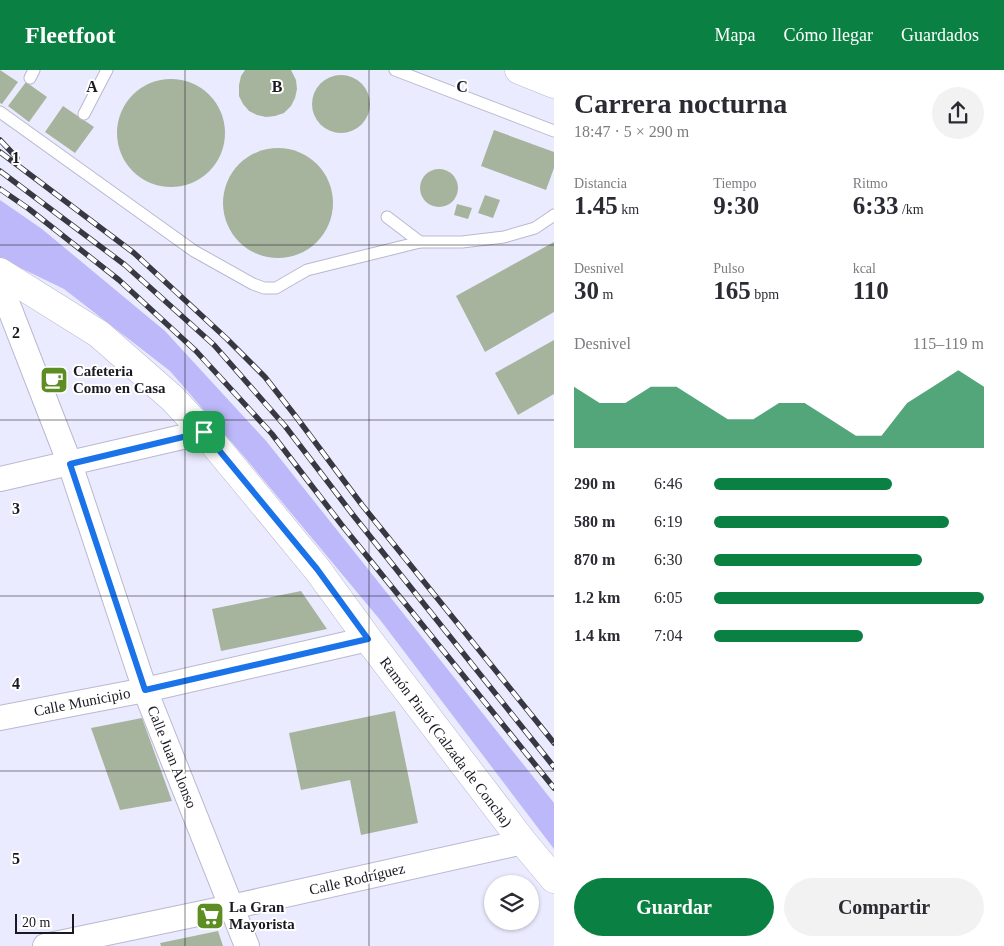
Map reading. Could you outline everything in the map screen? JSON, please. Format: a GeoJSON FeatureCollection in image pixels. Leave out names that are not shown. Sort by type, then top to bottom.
{"type":"FeatureCollection","features":[{"type":"Feature","properties":{"kind":"main road"},"geometry":{"type":"LineString","coordinates":[[519,70],[554,84]]}},
{"type":"Feature","properties":{"kind":"main road","name":"Ramón Pintó (Calzada de Concha)"},"geometry":{"type":"LineString","coordinates":[[0,272],[99,334],[172,398],[204,432],[317,569],[523,842],[554,879]]}},
{"type":"Feature","properties":{"kind":"street","name":"Calle Juan Alonso"},"geometry":{"type":"LineString","coordinates":[[0,284],[70,464],[145,690],[247,946]]}},
{"type":"Feature","properties":{"kind":"street"},"geometry":{"type":"LineString","coordinates":[[0,479],[204,432]]}},
{"type":"Feature","properties":{"kind":"street","name":"Calle Municipio"},"geometry":{"type":"LineString","coordinates":[[0,718],[145,690],[368,639]]}},
{"type":"Feature","properties":{"kind":"street","name":"Calle Rodríguez"},"geometry":{"type":"LineString","coordinates":[[45,946],[523,842]]}},
{"type":"Feature","properties":{"kind":"lane"},"geometry":{"type":"LineString","coordinates":[[84,114],[107,70]]}},
{"type":"Feature","properties":{"kind":"lane"},"geometry":{"type":"LineString","coordinates":[[395,70],[554,131]]}},
{"type":"Feature","properties":{"kind":"lane"},"geometry":{"type":"LineString","coordinates":[[0,112],[194,252],[264,288],[276,288],[307,270],[420,242],[462,242],[504,237],[535,228],[554,214]]}},
{"type":"Feature","properties":{"kind":"lane"},"geometry":{"type":"LineString","coordinates":[[387,217],[420,242]]}},
{"type":"Feature","properties":{"kind":"shaded area"},"geometry":{"type":"Polygon","coordinates":[[[0,200],[42,229],[165,331],[267,442],[554,803],[554,849],[381,621],[170,371],[64,289],[0,258],[0,200]]]}},
{"type":"Feature","properties":{"kind":"building"},"geometry":{"type":"Polygon","coordinates":[[[0,70],[18,82],[2,104],[0,103],[0,70]]]}},
{"type":"Feature","properties":{"kind":"building"},"geometry":{"type":"Polygon","coordinates":[[[245,70],[291,70],[296,80],[297,89],[291,106],[284,113],[275,116],[266,117],[249,111],[239,96],[241,76],[245,70]]]}},
{"type":"Feature","properties":{"kind":"building"},"geometry":{"type":"Polygon","coordinates":[[[335,75],[347,75],[362,83],[370,98],[370,110],[362,125],[347,133],[335,133],[320,125],[312,110],[312,98],[320,83],[335,75]]]}},
{"type":"Feature","properties":{"kind":"building"},"geometry":{"type":"Polygon","coordinates":[[[171,79],[181,80],[201,88],[209,95],[216,103],[224,123],[224,143],[216,163],[209,171],[201,178],[181,186],[171,187],[161,186],[141,178],[133,171],[126,163],[118,143],[117,133],[118,123],[126,103],[133,95],[141,88],[161,80],[171,79]]]}},
{"type":"Feature","properties":{"kind":"building"},"geometry":{"type":"Polygon","coordinates":[[[26,82],[47,97],[29,122],[8,106],[26,82]]]}},
{"type":"Feature","properties":{"kind":"building"},"geometry":{"type":"Polygon","coordinates":[[[63,106],[94,127],[75,153],[45,132],[63,106]]]}},
{"type":"Feature","properties":{"kind":"building"},"geometry":{"type":"Polygon","coordinates":[[[494,130],[554,152],[554,168],[546,190],[481,166],[494,130]]]}},
{"type":"Feature","properties":{"kind":"building"},"geometry":{"type":"Polygon","coordinates":[[[278,148],[299,152],[317,164],[329,182],[333,203],[329,224],[317,242],[299,254],[278,258],[257,254],[239,242],[227,224],[223,203],[227,182],[239,164],[257,152],[278,148]]]}},
{"type":"Feature","properties":{"kind":"building"},"geometry":{"type":"Polygon","coordinates":[[[439,169],[452,175],[458,188],[452,201],[439,207],[426,201],[420,188],[426,175],[439,169]]]}},
{"type":"Feature","properties":{"kind":"building"},"geometry":{"type":"Polygon","coordinates":[[[485,195],[500,200],[493,218],[478,213],[485,195]]]}},
{"type":"Feature","properties":{"kind":"building"},"geometry":{"type":"Polygon","coordinates":[[[457,204],[472,208],[468,219],[454,215],[457,204]]]}},
{"type":"Feature","properties":{"kind":"building"},"geometry":{"type":"Polygon","coordinates":[[[554,242],[554,312],[485,352],[456,296],[554,242]]]}},
{"type":"Feature","properties":{"kind":"building"},"geometry":{"type":"Polygon","coordinates":[[[554,340],[554,394],[518,415],[495,373],[554,340]]]}},
{"type":"Feature","properties":{"kind":"building"},"geometry":{"type":"Polygon","coordinates":[[[301,591],[327,629],[221,651],[212,609],[301,591]]]}},
{"type":"Feature","properties":{"kind":"building"},"geometry":{"type":"Polygon","coordinates":[[[395,711],[418,823],[361,835],[350,780],[301,790],[289,733],[395,711]]]}},
{"type":"Feature","properties":{"kind":"building"},"geometry":{"type":"Polygon","coordinates":[[[142,718],[172,801],[120,810],[91,728],[142,718]]]}},
{"type":"Feature","properties":{"kind":"building"},"geometry":{"type":"Polygon","coordinates":[[[218,931],[223,946],[161,946],[160,943],[218,931]]]}},
{"type":"Feature","properties":{"kind":"railway"},"geometry":{"type":"LineString","coordinates":[[0,140],[17,158]]}},
{"type":"Feature","properties":{"kind":"railway"},"geometry":{"type":"LineString","coordinates":[[0,152],[134,253],[265,377],[362,505],[554,743]]}},
{"type":"Feature","properties":{"kind":"railway"},"geometry":{"type":"LineString","coordinates":[[0,171],[125,265],[214,345],[285,426],[353,515],[554,767]]}},
{"type":"Feature","properties":{"kind":"railway"},"geometry":{"type":"LineString","coordinates":[[0,189],[29,209],[119,280],[196,351],[272,434],[341,524],[554,788]]}},
{"type":"Feature","properties":{"kind":"place","name":"Cafeteria Como en Casa"},"geometry":{"type":"Point","coordinates":[54,380]}},
{"type":"Feature","properties":{"kind":"place","name":"La Gran Mayorista"},"geometry":{"type":"Point","coordinates":[210,916]}},
{"type":"Feature","properties":{"kind":"route"},"geometry":{"type":"LineString","coordinates":[[204,432],[317,569],[368,639],[145,690],[70,464],[204,432]]}}]}
